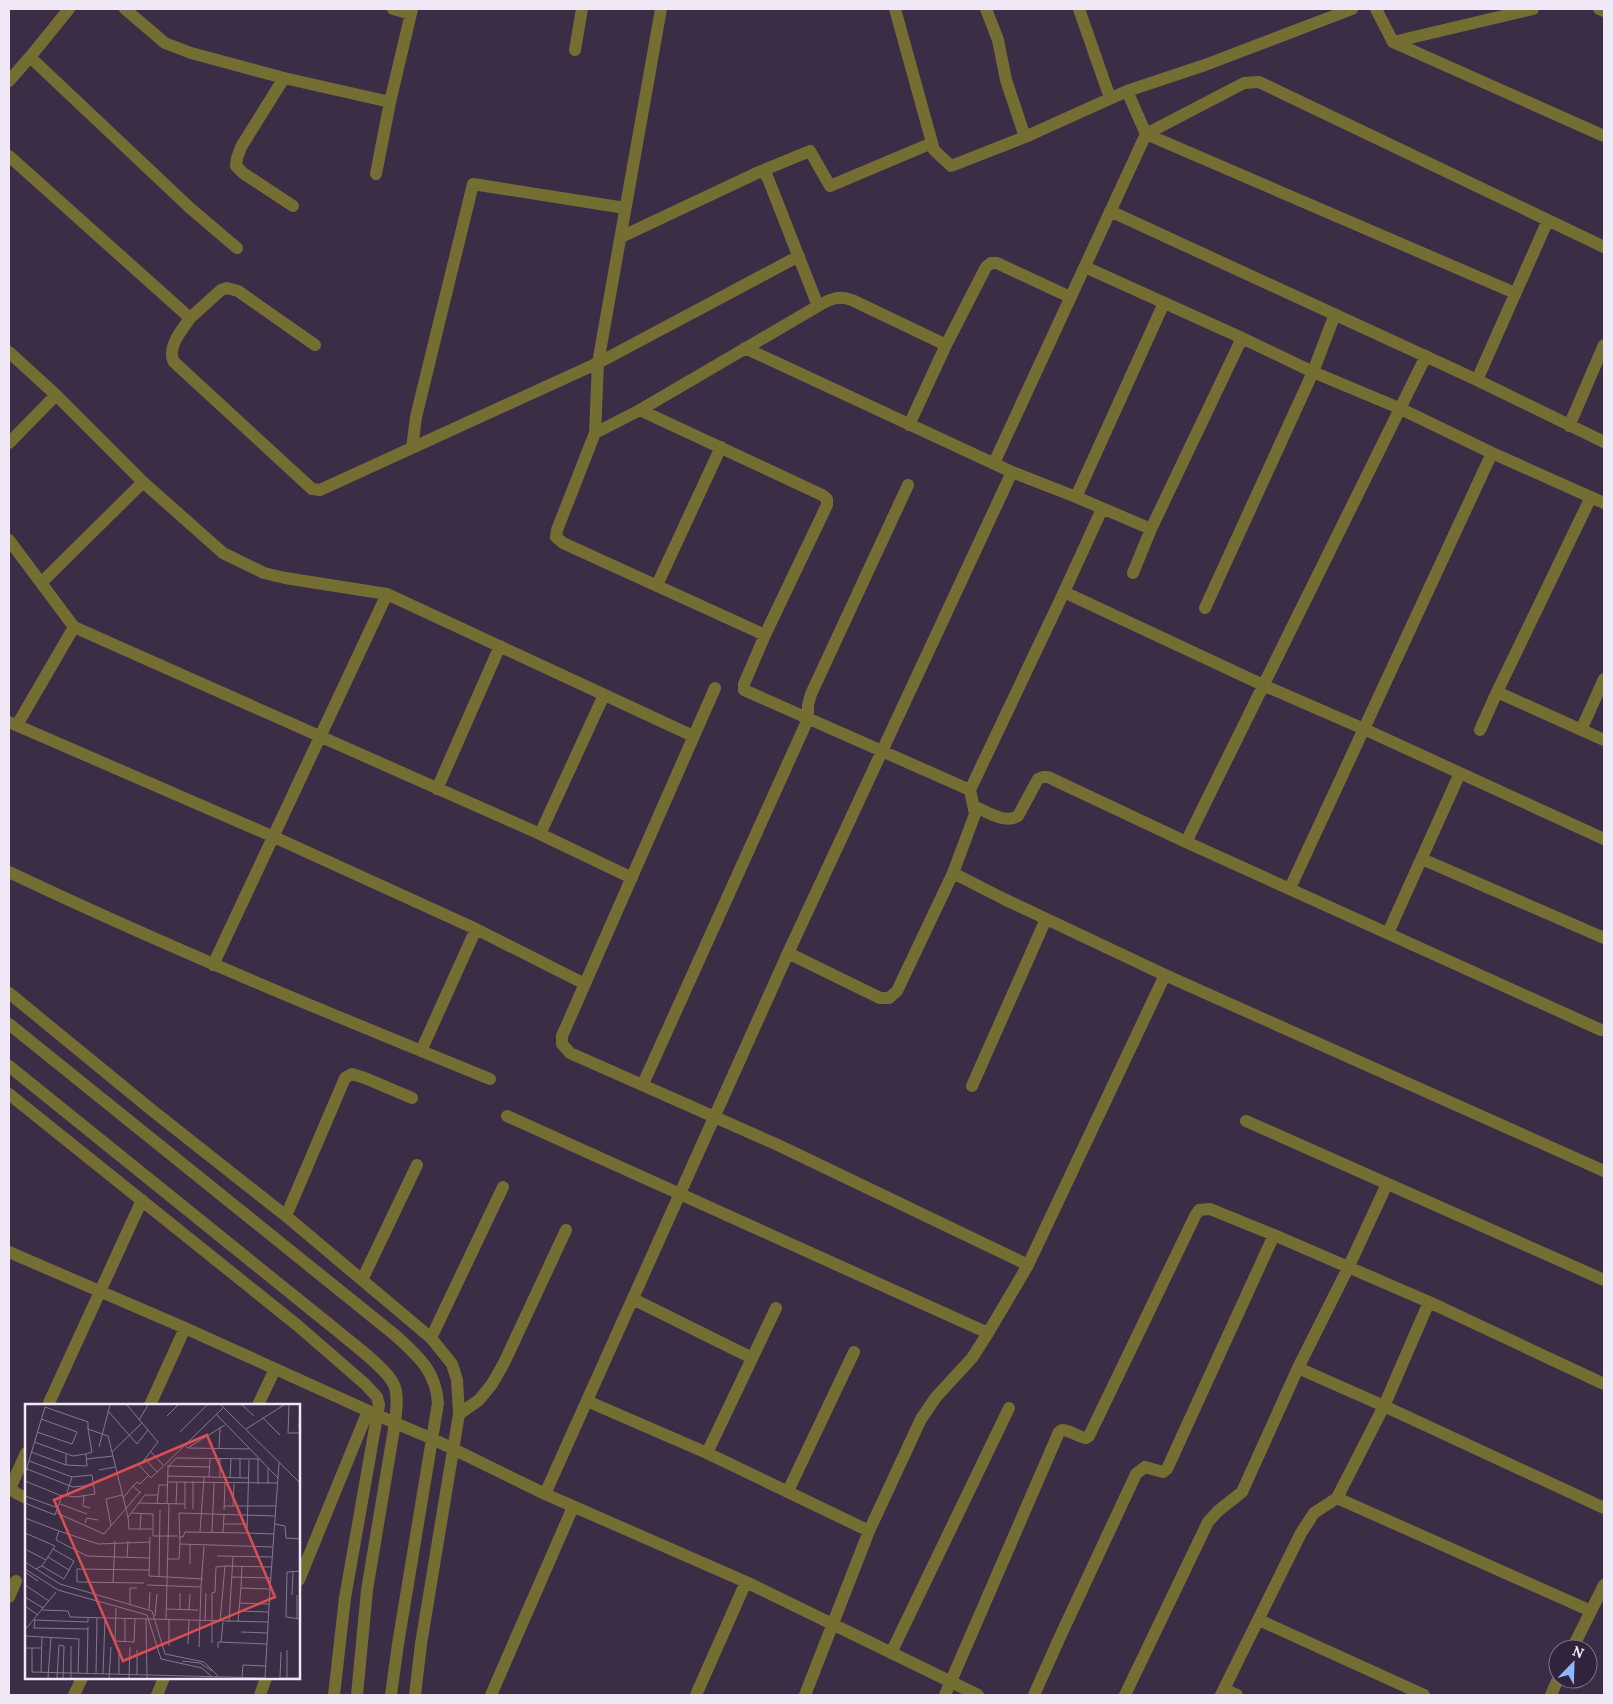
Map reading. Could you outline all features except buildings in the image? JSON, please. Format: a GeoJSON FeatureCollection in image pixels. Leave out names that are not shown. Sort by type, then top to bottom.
{"type":"FeatureCollection","features":[{"type":"Feature","properties":{"kind":"street"},"geometry":{"type":"LineString","coordinates":[[9,81],[69,9]]}},
{"type":"Feature","properties":{"kind":"street"},"geometry":{"type":"LineString","coordinates":[[125,9],[165,43],[191,53],[284,78],[390,102]]}},
{"type":"Feature","properties":{"kind":"street"},"geometry":{"type":"LineString","coordinates":[[376,174],[411,11],[393,9]]}},
{"type":"Feature","properties":{"kind":"street"},"geometry":{"type":"LineString","coordinates":[[575,50],[582,9]]}},
{"type":"Feature","properties":{"kind":"street"},"geometry":{"type":"LineString","coordinates":[[661,9],[598,363],[595,432],[556,537],[562,543],[765,634]]}},
{"type":"Feature","properties":{"kind":"street"},"geometry":{"type":"LineString","coordinates":[[894,9],[934,150],[951,166],[1025,138],[1127,91],[1205,65],[1352,9]]}},
{"type":"Feature","properties":{"kind":"street"},"geometry":{"type":"LineString","coordinates":[[986,9],[998,40],[1006,80],[1025,138]]}},
{"type":"Feature","properties":{"kind":"street"},"geometry":{"type":"LineString","coordinates":[[1079,9],[1110,98]]}},
{"type":"Feature","properties":{"kind":"street"},"geometry":{"type":"LineString","coordinates":[[1376,9],[1393,42],[1604,136]]}},
{"type":"Feature","properties":{"kind":"street"},"geometry":{"type":"LineString","coordinates":[[1393,42],[1533,9]]}},
{"type":"Feature","properties":{"kind":"street"},"geometry":{"type":"LineString","coordinates":[[1599,9],[1604,11]]}},
{"type":"Feature","properties":{"kind":"street"},"geometry":{"type":"LineString","coordinates":[[30,57],[183,201],[237,248]]}},
{"type":"Feature","properties":{"kind":"street"},"geometry":{"type":"LineString","coordinates":[[284,78],[241,148],[236,158],[236,166],[243,173],[293,206]]}},
{"type":"Feature","properties":{"kind":"street"},"geometry":{"type":"LineString","coordinates":[[994,462],[1146,134],[1244,83],[1259,82],[1604,247]]}},
{"type":"Feature","properties":{"kind":"street"},"geometry":{"type":"LineString","coordinates":[[1127,91],[1146,134],[1515,293]]}},
{"type":"Feature","properties":{"kind":"street"},"geometry":{"type":"LineString","coordinates":[[621,237],[759,172],[810,151],[830,186],[932,143]]}},
{"type":"Feature","properties":{"kind":"street"},"geometry":{"type":"LineString","coordinates":[[9,156],[190,318]]}},
{"type":"Feature","properties":{"kind":"street"},"geometry":{"type":"LineString","coordinates":[[759,172],[767,176],[818,306]]}},
{"type":"Feature","properties":{"kind":"street"},"geometry":{"type":"LineString","coordinates":[[412,448],[416,417],[473,184],[625,208]]}},
{"type":"Feature","properties":{"kind":"street"},"geometry":{"type":"LineString","coordinates":[[1110,212],[1426,356],[1604,442]]}},
{"type":"Feature","properties":{"kind":"street"},"geometry":{"type":"LineString","coordinates":[[1477,380],[1548,220]]}},
{"type":"Feature","properties":{"kind":"street"},"geometry":{"type":"LineString","coordinates":[[315,345],[238,291],[227,288],[221,290],[190,318],[172,350],[172,357],[174,362],[312,489],[320,490],[598,363],[799,256]]}},
{"type":"Feature","properties":{"kind":"street"},"geometry":{"type":"LineString","coordinates":[[909,425],[946,346],[986,267],[990,263],[997,263],[1070,297]]}},
{"type":"Feature","properties":{"kind":"street"},"geometry":{"type":"LineString","coordinates":[[1085,267],[1313,372],[1399,408],[1492,453],[1604,503]]}},
{"type":"Feature","properties":{"kind":"street"},"geometry":{"type":"LineString","coordinates":[[595,432],[640,410],[818,306],[835,298],[844,297],[946,346]]}},
{"type":"Feature","properties":{"kind":"street"},"geometry":{"type":"LineString","coordinates":[[1076,497],[1164,303]]}},
{"type":"Feature","properties":{"kind":"street"},"geometry":{"type":"LineString","coordinates":[[1205,608],[1313,372],[1335,314]]}},
{"type":"Feature","properties":{"kind":"street"},"geometry":{"type":"LineString","coordinates":[[1133,573],[1151,529],[1242,338]]}},
{"type":"Feature","properties":{"kind":"street"},"geometry":{"type":"LineString","coordinates":[[1569,426],[1604,345]]}},
{"type":"Feature","properties":{"kind":"street"},"geometry":{"type":"LineString","coordinates":[[745,348],[1012,472],[1151,529]]}},
{"type":"Feature","properties":{"kind":"street"},"geometry":{"type":"LineString","coordinates":[[9,352],[56,395],[143,482],[223,554],[264,573],[387,594],[693,736]]}},
{"type":"Feature","properties":{"kind":"street"},"geometry":{"type":"LineString","coordinates":[[1186,842],[1426,356]]}},
{"type":"Feature","properties":{"kind":"street"},"geometry":{"type":"LineString","coordinates":[[9,444],[56,395]]}},
{"type":"Feature","properties":{"kind":"street"},"geometry":{"type":"LineString","coordinates":[[640,410],[827,499],[827,505],[765,634],[744,684],[744,690],[970,790]]}},
{"type":"Feature","properties":{"kind":"street"},"geometry":{"type":"LineString","coordinates":[[657,585],[720,447]]}},
{"type":"Feature","properties":{"kind":"street"},"geometry":{"type":"LineString","coordinates":[[1290,888],[1492,453]]}},
{"type":"Feature","properties":{"kind":"street"},"geometry":{"type":"LineString","coordinates":[[545,1494],[788,953],[1012,472]]}},
{"type":"Feature","properties":{"kind":"street"},"geometry":{"type":"LineString","coordinates":[[41,584],[143,482]]}},
{"type":"Feature","properties":{"kind":"street"},"geometry":{"type":"LineString","coordinates":[[643,1084],[808,719],[808,705],[811,694],[908,486]]}},
{"type":"Feature","properties":{"kind":"street"},"geometry":{"type":"LineString","coordinates":[[1480,730],[1591,497]]}},
{"type":"Feature","properties":{"kind":"street"},"geometry":{"type":"LineString","coordinates":[[788,953],[880,998],[889,998],[897,991],[953,873],[975,814],[970,790],[1102,509]]}},
{"type":"Feature","properties":{"kind":"street"},"geometry":{"type":"LineString","coordinates":[[9,540],[74,627],[540,834],[632,878]]}},
{"type":"Feature","properties":{"kind":"street"},"geometry":{"type":"LineString","coordinates":[[1064,592],[1263,685],[1604,838]]}},
{"type":"Feature","properties":{"kind":"street"},"geometry":{"type":"LineString","coordinates":[[213,965],[387,594]]}},
{"type":"Feature","properties":{"kind":"street"},"geometry":{"type":"LineString","coordinates":[[74,627],[13,724],[274,837],[476,928],[585,984]]}},
{"type":"Feature","properties":{"kind":"street"},"geometry":{"type":"LineString","coordinates":[[437,789],[500,646]]}},
{"type":"Feature","properties":{"kind":"street"},"geometry":{"type":"LineString","coordinates":[[1581,730],[1604,679]]}},
{"type":"Feature","properties":{"kind":"street"},"geometry":{"type":"LineString","coordinates":[[715,688],[562,1036],[562,1044],[570,1053],[716,1116],[1028,1265]]}},
{"type":"Feature","properties":{"kind":"street"},"geometry":{"type":"LineString","coordinates":[[1497,692],[1604,740]]}},
{"type":"Feature","properties":{"kind":"street"},"geometry":{"type":"LineString","coordinates":[[540,834],[604,695]]}},
{"type":"Feature","properties":{"kind":"street"},"geometry":{"type":"LineString","coordinates":[[1388,933],[1460,773]]}},
{"type":"Feature","properties":{"kind":"street"},"geometry":{"type":"LineString","coordinates":[[974,806],[1002,818],[1013,819],[1018,816],[1038,779],[1048,777],[1186,842],[1603,1028]]}},
{"type":"Feature","properties":{"kind":"street"},"geometry":{"type":"LineString","coordinates":[[1422,859],[1604,938]]}},
{"type":"Feature","properties":{"kind":"street"},"geometry":{"type":"LineString","coordinates":[[9,872],[116,923],[213,965],[490,1079]]}},
{"type":"Feature","properties":{"kind":"street"},"geometry":{"type":"LineString","coordinates":[[953,873],[1165,975],[1604,1171]]}},
{"type":"Feature","properties":{"kind":"street"},"geometry":{"type":"LineString","coordinates":[[972,1086],[1046,919]]}},
{"type":"Feature","properties":{"kind":"street"},"geometry":{"type":"LineString","coordinates":[[421,1051],[476,928]]}},
{"type":"Feature","properties":{"kind":"street"},"geometry":{"type":"LineString","coordinates":[[805,1695],[869,1531],[921,1419],[936,1397],[972,1358],[1028,1265],[1165,975]]}},
{"type":"Feature","properties":{"kind":"street"},"geometry":{"type":"LineString","coordinates":[[9,993],[153,1111],[286,1216],[431,1338],[452,1364],[457,1380],[459,1414],[421,1644],[415,1695]]}},
{"type":"Feature","properties":{"kind":"street"},"geometry":{"type":"LineString","coordinates":[[9,1024],[388,1329],[417,1355],[430,1372],[438,1392],[438,1403],[399,1634],[392,1695]]}},
{"type":"Feature","properties":{"kind":"street"},"geometry":{"type":"LineString","coordinates":[[9,1066],[335,1329],[384,1370],[394,1384],[396,1402],[394,1423],[367,1590],[357,1695]]}},
{"type":"Feature","properties":{"kind":"street"},"geometry":{"type":"LineString","coordinates":[[286,1216],[345,1078],[352,1074],[412,1098]]}},
{"type":"Feature","properties":{"kind":"street"},"geometry":{"type":"LineString","coordinates":[[9,1094],[297,1325],[365,1384],[377,1397],[379,1406],[372,1413],[300,1578]]}},
{"type":"Feature","properties":{"kind":"street"},"geometry":{"type":"LineString","coordinates":[[507,1116],[988,1333]]}},
{"type":"Feature","properties":{"kind":"street"},"geometry":{"type":"LineString","coordinates":[[1246,1121],[1604,1280]]}},
{"type":"Feature","properties":{"kind":"street"},"geometry":{"type":"LineString","coordinates":[[362,1280],[416,1165]]}},
{"type":"Feature","properties":{"kind":"street"},"geometry":{"type":"LineString","coordinates":[[1125,1695],[1205,1527],[1218,1511],[1242,1492],[1298,1368],[1387,1184]]}},
{"type":"Feature","properties":{"kind":"street"},"geometry":{"type":"LineString","coordinates":[[431,1338],[503,1187]]}},
{"type":"Feature","properties":{"kind":"street"},"geometry":{"type":"LineString","coordinates":[[48,1404],[142,1200]]}},
{"type":"Feature","properties":{"kind":"street"},"geometry":{"type":"LineString","coordinates":[[945,1695],[1059,1432],[1065,1430],[1083,1438],[1089,1436],[1195,1216],[1200,1210],[1210,1209],[1349,1266],[1604,1384]]}},
{"type":"Feature","properties":{"kind":"street"},"geometry":{"type":"LineString","coordinates":[[459,1414],[479,1400],[496,1377],[566,1230]]}},
{"type":"Feature","properties":{"kind":"street"},"geometry":{"type":"LineString","coordinates":[[1034,1695],[1058,1639],[1136,1474],[1145,1467],[1163,1472],[1166,1469],[1274,1235]]}},
{"type":"Feature","properties":{"kind":"street"},"geometry":{"type":"LineString","coordinates":[[9,1252],[100,1290],[433,1439],[573,1507],[746,1582],[978,1695]]}},
{"type":"Feature","properties":{"kind":"street"},"geometry":{"type":"LineString","coordinates":[[633,1299],[752,1358]]}},
{"type":"Feature","properties":{"kind":"street"},"geometry":{"type":"LineString","coordinates":[[1237,1695],[1222,1692],[1301,1533],[1314,1513],[1337,1498],[1384,1406],[1429,1302]]}},
{"type":"Feature","properties":{"kind":"street"},"geometry":{"type":"LineString","coordinates":[[707,1453],[776,1308]]}},
{"type":"Feature","properties":{"kind":"street"},"geometry":{"type":"LineString","coordinates":[[150,1404],[185,1328]]}},
{"type":"Feature","properties":{"kind":"street"},"geometry":{"type":"LineString","coordinates":[[788,1491],[854,1352]]}},
{"type":"Feature","properties":{"kind":"street"},"geometry":{"type":"LineString","coordinates":[[1298,1368],[1604,1508]]}},
{"type":"Feature","properties":{"kind":"street"},"geometry":{"type":"LineString","coordinates":[[258,1404],[275,1369]]}},
{"type":"Feature","properties":{"kind":"street"},"geometry":{"type":"LineString","coordinates":[[587,1401],[707,1453],[869,1531]]}},
{"type":"Feature","properties":{"kind":"street"},"geometry":{"type":"LineString","coordinates":[[891,1653],[1009,1408]]}},
{"type":"Feature","properties":{"kind":"street"},"geometry":{"type":"LineString","coordinates":[[334,1695],[345,1598],[372,1413]]}},
{"type":"Feature","properties":{"kind":"street"},"geometry":{"type":"LineString","coordinates":[[25,1455],[12,1484],[12,1489],[25,1498]]}},
{"type":"Feature","properties":{"kind":"street"},"geometry":{"type":"LineString","coordinates":[[1337,1498],[1591,1611]]}},
{"type":"Feature","properties":{"kind":"street"},"geometry":{"type":"LineString","coordinates":[[491,1695],[573,1507]]}},
{"type":"Feature","properties":{"kind":"street"},"geometry":{"type":"LineString","coordinates":[[9,1597],[16,1581]]}},
{"type":"Feature","properties":{"kind":"street"},"geometry":{"type":"LineString","coordinates":[[696,1695],[746,1582]]}},
{"type":"Feature","properties":{"kind":"street"},"geometry":{"type":"LineString","coordinates":[[1577,1639],[1604,1585]]}},
{"type":"Feature","properties":{"kind":"street"},"geometry":{"type":"LineString","coordinates":[[1258,1620],[1424,1695]]}},
{"type":"Feature","properties":{"kind":"street"},"geometry":{"type":"LineString","coordinates":[[74,1695],[82,1679]]}},
{"type":"Feature","properties":{"kind":"street"},"geometry":{"type":"LineString","coordinates":[[157,1695],[164,1679]]}},
{"type":"Feature","properties":{"kind":"street"},"geometry":{"type":"LineString","coordinates":[[260,1695],[266,1679]]}}]}
